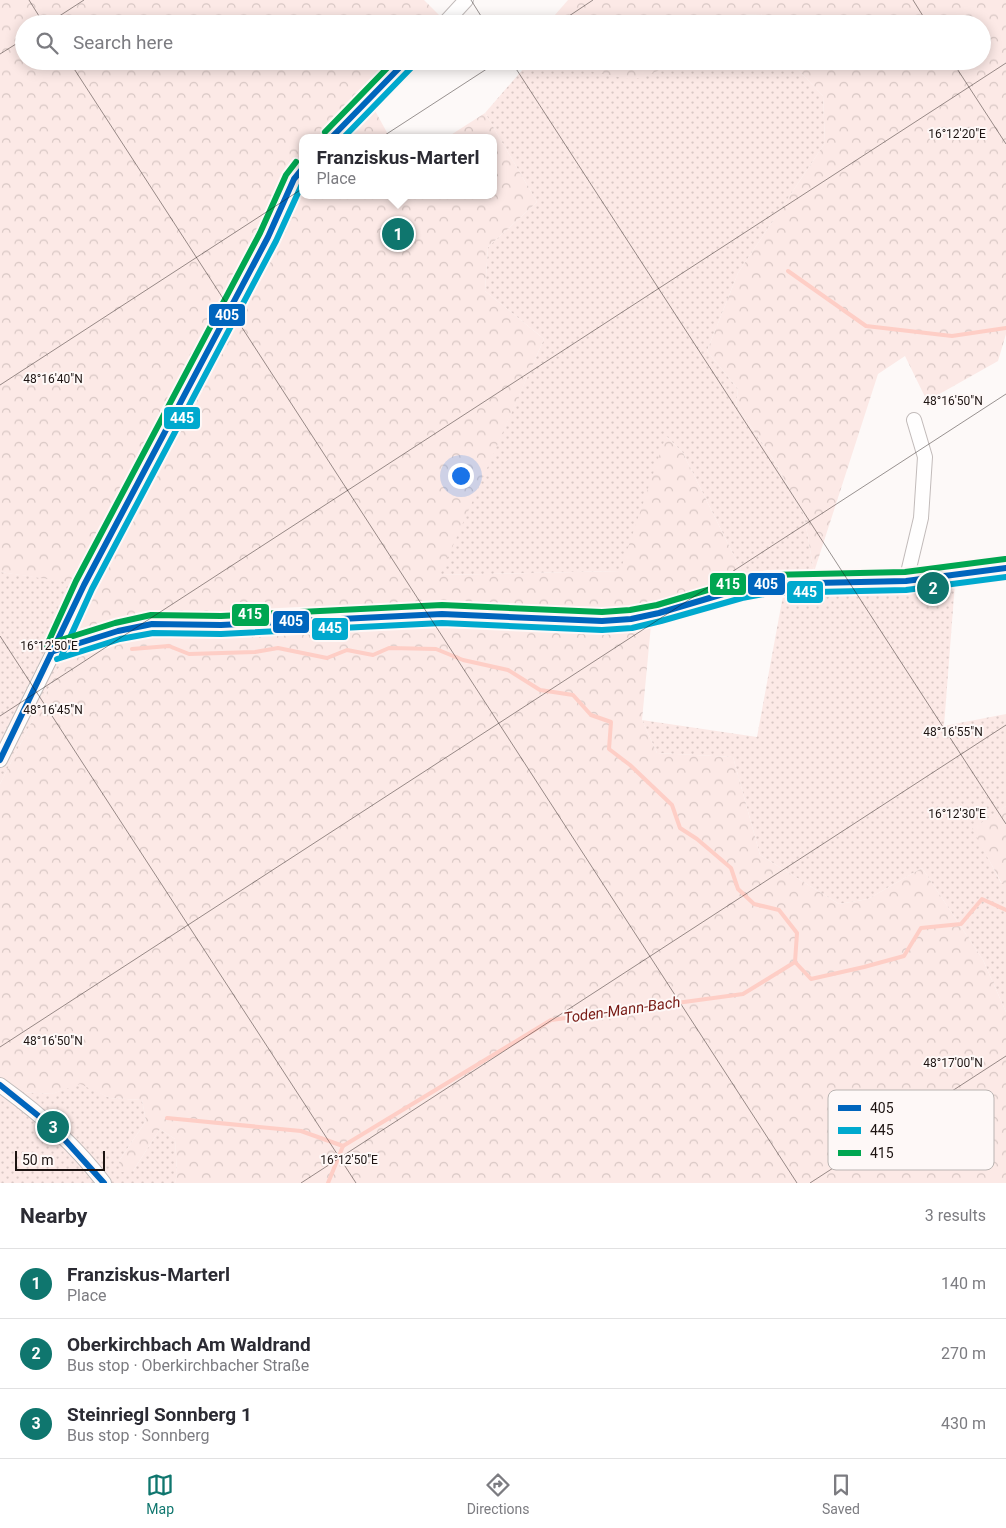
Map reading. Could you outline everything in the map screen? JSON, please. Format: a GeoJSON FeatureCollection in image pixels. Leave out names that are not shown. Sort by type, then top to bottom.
{"type":"FeatureCollection","features":[{"type":"Feature","properties":{"kind":"street"},"geometry":{"type":"LineString","coordinates":[[452,15],[466,0]]}},
{"type":"Feature","properties":{"kind":"street"},"geometry":{"type":"LineString","coordinates":[[335,134],[397,70]]}},
{"type":"Feature","properties":{"kind":"street"},"geometry":{"type":"LineString","coordinates":[[0,760],[54,651],[84,585],[268,237],[294,179],[299,173]]}},
{"type":"Feature","properties":{"kind":"street"},"geometry":{"type":"LineString","coordinates":[[906,581],[921,518],[926,457],[914,420]]}},
{"type":"Feature","properties":{"kind":"street"},"geometry":{"type":"LineString","coordinates":[[54,651],[118,630],[152,624],[221,626],[442,614],[602,621],[630,619],[740,588],[769,584],[906,581],[1006,568]]}},
{"type":"Feature","properties":{"kind":"street"},"geometry":{"type":"LineString","coordinates":[[0,1085],[45,1119],[104,1183]]}},
{"type":"Feature","properties":{"kind":"green space"},"geometry":{"type":"Polygon","coordinates":[[[0,0],[424,0],[439,15],[15,15],[15,70],[380,70],[362,87],[388,134],[299,134],[299,199],[497,199],[497,134],[452,134],[485,113],[537,202],[488,247],[485,291],[544,339],[440,575],[620,571],[666,436],[683,453],[741,570],[736,584],[651,625],[642,720],[657,753],[733,757],[760,855],[839,904],[868,899],[922,868],[983,960],[1006,1012],[1006,1183],[175,1183],[177,1174],[175,1139],[160,1129],[133,1171],[121,1172],[119,1161],[146,1121],[142,1100],[110,1098],[80,1084],[52,1094],[22,1092],[0,1077],[0,784],[61,664],[94,586],[0,572],[0,0]]]}},
{"type":"Feature","properties":{"kind":"green space"},"geometry":{"type":"Polygon","coordinates":[[[568,0],[1006,0],[1006,334],[998,361],[927,401],[905,356],[878,374],[814,572],[804,515],[772,457],[736,405],[738,389],[707,351],[738,273],[825,143],[823,96],[798,70],[991,70],[991,15],[555,15],[568,0]]]}},
{"type":"Feature","properties":{"kind":"green space"},"geometry":{"type":"Polygon","coordinates":[[[522,70],[798,70],[823,96],[825,143],[738,273],[707,351],[738,389],[736,405],[772,457],[804,515],[814,572],[736,584],[741,570],[683,453],[667,437],[621,571],[439,575],[544,339],[485,291],[488,247],[537,202],[485,113],[522,70]]]}},
{"type":"Feature","properties":{"kind":"green space"},"geometry":{"type":"Polygon","coordinates":[[[586,70],[660,70],[633,80],[586,70]]]}},
{"type":"Feature","properties":{"kind":"green space"},"geometry":{"type":"Polygon","coordinates":[[[0,572],[94,585],[61,664],[0,784],[0,572]]]}},
{"type":"Feature","properties":{"kind":"green space"},"geometry":{"type":"Polygon","coordinates":[[[955,583],[944,726],[1006,714],[1006,806],[973,829],[1001,883],[1006,883],[1006,1012],[983,960],[922,868],[868,899],[839,904],[760,855],[733,757],[657,753],[642,720],[757,737],[784,590],[898,591],[955,583]]]}},
{"type":"Feature","properties":{"kind":"green space"},"geometry":{"type":"Polygon","coordinates":[[[1006,806],[1006,883],[1002,884],[972,829],[1006,806]]]}},
{"type":"Feature","properties":{"kind":"green space"},"geometry":{"type":"Polygon","coordinates":[[[0,1077],[23,1092],[52,1094],[80,1083],[110,1098],[142,1100],[146,1121],[119,1161],[133,1171],[160,1129],[175,1139],[177,1174],[175,1183],[0,1183],[0,1077]]]}},
{"type":"Feature","properties":{"kind":"waterway"},"geometry":{"type":"LineString","coordinates":[[788,271],[866,326],[952,336],[1006,328]]}},
{"type":"Feature","properties":{"kind":"waterway"},"geometry":{"type":"LineString","coordinates":[[132,649],[169,646],[189,654],[255,652],[278,648],[327,658],[347,650],[373,655],[389,648],[436,649],[463,660],[508,670],[540,690],[573,695],[591,715],[611,722],[609,749],[630,765],[672,805],[680,828],[697,839],[731,868],[738,889],[754,904],[779,910],[797,933],[795,962]]}},
{"type":"Feature","properties":{"kind":"waterway","name":"Toden-Mann-Bach"},"geometry":{"type":"LineString","coordinates":[[167,1118],[301,1131],[343,1146],[551,1020],[743,994],[795,962],[811,979],[864,967],[904,956],[921,928],[961,924],[982,899],[1006,910]]}},
{"type":"Feature","properties":{"kind":"waterway"},"geometry":{"type":"LineString","coordinates":[[328,1183],[343,1146]]}},
{"type":"Feature","properties":{"kind":"transit line","name":"415"},"geometry":{"type":"LineString","coordinates":[[325,132],[385,70]]}},
{"type":"Feature","properties":{"kind":"transit line","name":"405"},"geometry":{"type":"LineString","coordinates":[[335,134],[397,70]]}},
{"type":"Feature","properties":{"kind":"transit line","name":"445"},"geometry":{"type":"LineString","coordinates":[[347,134],[409,70]]}},
{"type":"Feature","properties":{"kind":"transit line","name":"415"},"geometry":{"type":"LineString","coordinates":[[46,647],[76,581],[260,233],[286,175],[296,162]]}},
{"type":"Feature","properties":{"kind":"transit line","name":"405"},"geometry":{"type":"LineString","coordinates":[[0,760],[84,585],[268,237],[294,179],[299,173]]}},
{"type":"Feature","properties":{"kind":"transit line","name":"445"},"geometry":{"type":"LineString","coordinates":[[62,655],[92,589],[276,241],[299,191]]}},
{"type":"Feature","properties":{"kind":"transit line","name":"415"},"geometry":{"type":"LineString","coordinates":[[51,643],[115,623],[151,615],[221,616],[442,605],[602,612],[630,610],[657,605],[738,581],[768,575],[905,572],[1005,559]]}},
{"type":"Feature","properties":{"kind":"transit line","name":"405"},"geometry":{"type":"LineString","coordinates":[[54,651],[118,631],[152,624],[221,625],[442,614],[602,621],[631,619],[659,613],[740,589],[769,584],[906,581],[1006,568]]}},
{"type":"Feature","properties":{"kind":"transit line","name":"445"},"geometry":{"type":"LineString","coordinates":[[57,659],[120,639],[153,633],[221,634],[442,623],[602,630],[632,628],[742,598],[770,593],[906,590],[1006,577]]}},
{"type":"Feature","properties":{"kind":"transit line","name":"405"},"geometry":{"type":"LineString","coordinates":[[0,1085],[56,1130],[104,1183]]}},
{"type":"Feature","properties":{"kind":"place","name":"Franziskus-Marterl"},"geometry":{"type":"Point","coordinates":[398,234]}},
{"type":"Feature","properties":{"kind":"place","name":"Oberkirchbach Am Waldrand"},"geometry":{"type":"Point","coordinates":[933,588]}},
{"type":"Feature","properties":{"kind":"place","name":"Steinriegl Sonnberg 1"},"geometry":{"type":"Point","coordinates":[53,1127]}}]}
